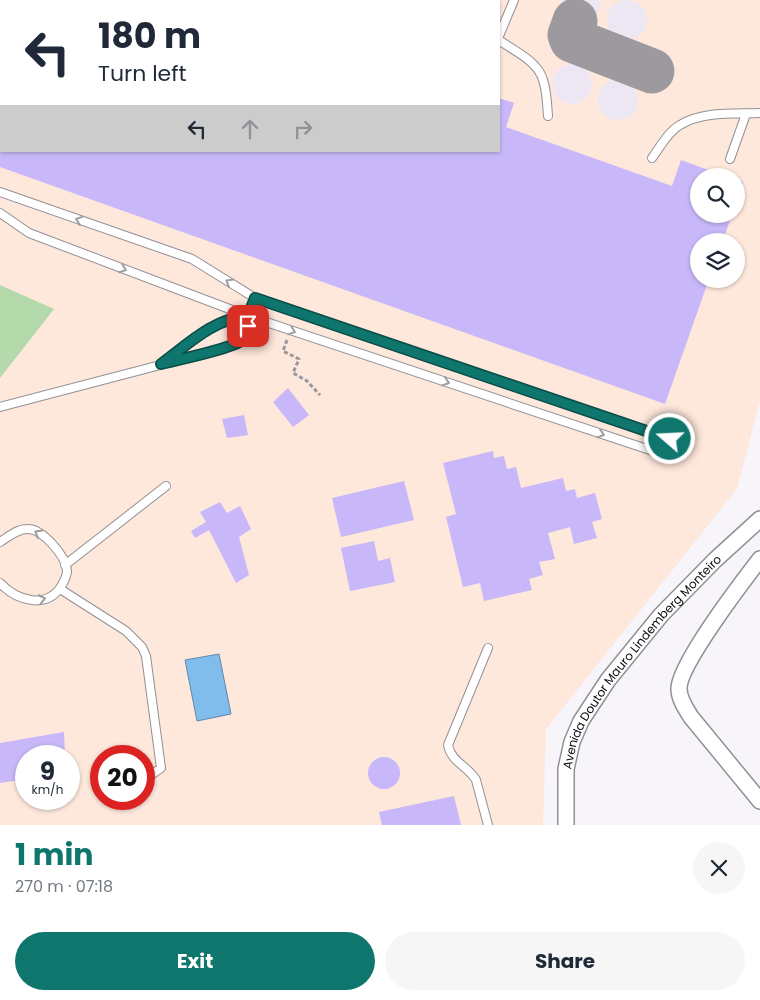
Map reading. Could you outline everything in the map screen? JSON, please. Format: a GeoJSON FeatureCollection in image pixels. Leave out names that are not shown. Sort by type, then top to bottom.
{"type":"FeatureCollection","features":[{"type":"Feature","properties":{"kind":"street","name":"Avenida Doutor Mauro Lindemberg Monteiro"},"geometry":{"type":"LineString","coordinates":[[566,825],[566,769],[572,742],[581,720],[608,680],[661,615],[760,519]]}},
{"type":"Feature","properties":{"kind":"street"},"geometry":{"type":"LineString","coordinates":[[760,559],[694,652],[682,676],[679,689],[684,705],[691,717],[760,801]]}},
{"type":"Feature","properties":{"kind":"lane"},"geometry":{"type":"LineString","coordinates":[[500,34],[514,0]]}},
{"type":"Feature","properties":{"kind":"lane"},"geometry":{"type":"LineString","coordinates":[[500,41],[531,62],[541,74],[544,81],[548,116]]}},
{"type":"Feature","properties":{"kind":"lane"},"geometry":{"type":"LineString","coordinates":[[730,160],[746,114]]}},
{"type":"Feature","properties":{"kind":"lane"},"geometry":{"type":"LineString","coordinates":[[652,158],[663,142],[679,126],[697,118],[760,114]]}},
{"type":"Feature","properties":{"kind":"lane"},"geometry":{"type":"LineString","coordinates":[[0,192],[192,260],[255,298],[670,439]]}},
{"type":"Feature","properties":{"kind":"lane"},"geometry":{"type":"LineString","coordinates":[[0,213],[29,233],[248,316],[662,454]]}},
{"type":"Feature","properties":{"kind":"lane"},"geometry":{"type":"LineString","coordinates":[[0,407],[210,352],[236,343],[244,338],[248,326],[248,316],[255,298]]}},
{"type":"Feature","properties":{"kind":"lane"},"geometry":{"type":"LineString","coordinates":[[161,364],[208,330],[234,317],[248,316]]}},
{"type":"Feature","properties":{"kind":"lane"},"geometry":{"type":"LineString","coordinates":[[65,565],[166,486]]}},
{"type":"Feature","properties":{"kind":"lane"},"geometry":{"type":"LineString","coordinates":[[0,542],[16,532],[30,528],[53,544],[67,571],[60,588],[55,595],[47,599],[28,601],[8,590],[0,583]]}},
{"type":"Feature","properties":{"kind":"lane"},"geometry":{"type":"LineString","coordinates":[[60,588],[126,631],[142,647],[146,656],[162,768],[155,773]]}},
{"type":"Feature","properties":{"kind":"lane"},"geometry":{"type":"LineString","coordinates":[[488,648],[448,745],[449,752],[453,758],[473,775],[476,780],[488,825]]}},
{"type":"Feature","properties":{"kind":"path"},"geometry":{"type":"LineString","coordinates":[[287,340],[283,351],[299,359],[294,373],[307,381],[320,395]]}},
{"type":"Feature","properties":{"kind":"shaded area"},"geometry":{"type":"Polygon","coordinates":[[[500,0],[760,0],[760,401],[737,489],[546,729],[543,825],[0,825],[0,152],[500,152],[500,0]]]}},
{"type":"Feature","properties":{"kind":"shaded area"},"geometry":{"type":"Polygon","coordinates":[[[562,0],[601,0],[601,6],[597,14],[591,19],[583,22],[575,21],[568,17],[563,10],[562,0]]]}},
{"type":"Feature","properties":{"kind":"shaded area"},"geometry":{"type":"Polygon","coordinates":[[[627,0],[641,6],[647,20],[641,34],[627,40],[613,34],[607,20],[613,6],[627,0]]]}},
{"type":"Feature","properties":{"kind":"shaded area"},"geometry":{"type":"Polygon","coordinates":[[[572,64],[586,70],[592,84],[586,98],[572,104],[558,98],[552,84],[558,70],[572,64]]]}},
{"type":"Feature","properties":{"kind":"shaded area"},"geometry":{"type":"Polygon","coordinates":[[[618,80],[632,86],[638,100],[632,114],[618,120],[604,114],[598,100],[604,86],[618,80]]]}},
{"type":"Feature","properties":{"kind":"green space"},"geometry":{"type":"Polygon","coordinates":[[[0,285],[54,309],[0,378],[0,285]]]}},
{"type":"Feature","properties":{"kind":"water"},"geometry":{"type":"Polygon","coordinates":[[[219,654],[231,714],[197,721],[185,660],[219,654]]]}},
{"type":"Feature","properties":{"kind":"building"},"geometry":{"type":"Polygon","coordinates":[[[500,98],[514,103],[506,127],[672,186],[681,160],[703,168],[690,168],[690,223],[729,223],[726,233],[690,233],[690,288],[706,288],[665,404],[0,167],[0,152],[500,152],[500,98]]]}},
{"type":"Feature","properties":{"kind":"building"},"geometry":{"type":"Polygon","coordinates":[[[288,388],[309,415],[293,427],[273,402],[288,388]]]}},
{"type":"Feature","properties":{"kind":"building"},"geometry":{"type":"Polygon","coordinates":[[[244,415],[248,435],[227,438],[222,419],[244,415]]]}},
{"type":"Feature","properties":{"kind":"building"},"geometry":{"type":"Polygon","coordinates":[[[493,451],[494,458],[504,456],[507,469],[516,467],[521,488],[563,478],[566,491],[575,489],[577,498],[595,493],[602,519],[592,522],[597,538],[574,544],[570,527],[548,533],[555,559],[539,562],[543,575],[529,579],[532,590],[484,601],[480,583],[463,587],[446,517],[456,514],[443,463],[493,451]]]}},
{"type":"Feature","properties":{"kind":"building"},"geometry":{"type":"Polygon","coordinates":[[[404,481],[414,520],[341,537],[332,498],[404,481]]]}},
{"type":"Feature","properties":{"kind":"building"},"geometry":{"type":"Polygon","coordinates":[[[220,502],[227,513],[240,506],[251,529],[239,537],[249,575],[236,583],[209,530],[195,538],[191,531],[206,522],[200,512],[220,502]]]}},
{"type":"Feature","properties":{"kind":"building"},"geometry":{"type":"Polygon","coordinates":[[[374,541],[378,561],[390,558],[395,582],[350,591],[341,548],[374,541]]]}},
{"type":"Feature","properties":{"kind":"building"},"geometry":{"type":"Polygon","coordinates":[[[64,732],[65,745],[15,745],[15,781],[0,783],[0,743],[64,732]]]}},
{"type":"Feature","properties":{"kind":"building"},"geometry":{"type":"Polygon","coordinates":[[[384,757],[390,758],[395,762],[399,767],[399,779],[395,784],[390,788],[384,789],[378,788],[373,784],[369,779],[368,773],[369,767],[373,762],[378,758],[384,757]]]}},
{"type":"Feature","properties":{"kind":"building"},"geometry":{"type":"Polygon","coordinates":[[[454,796],[461,825],[382,825],[379,812],[454,796]]]}},
{"type":"Feature","properties":{"kind":"taxiway"},"geometry":{"type":"LineString","coordinates":[[575,21],[570,35],[572,40],[652,71]]}},
{"type":"Feature","properties":{"kind":"route"},"geometry":{"type":"LineString","coordinates":[[248,326],[244,338],[236,343],[210,352],[161,364],[208,330],[234,317],[248,316],[255,298],[670,439]]}}]}
